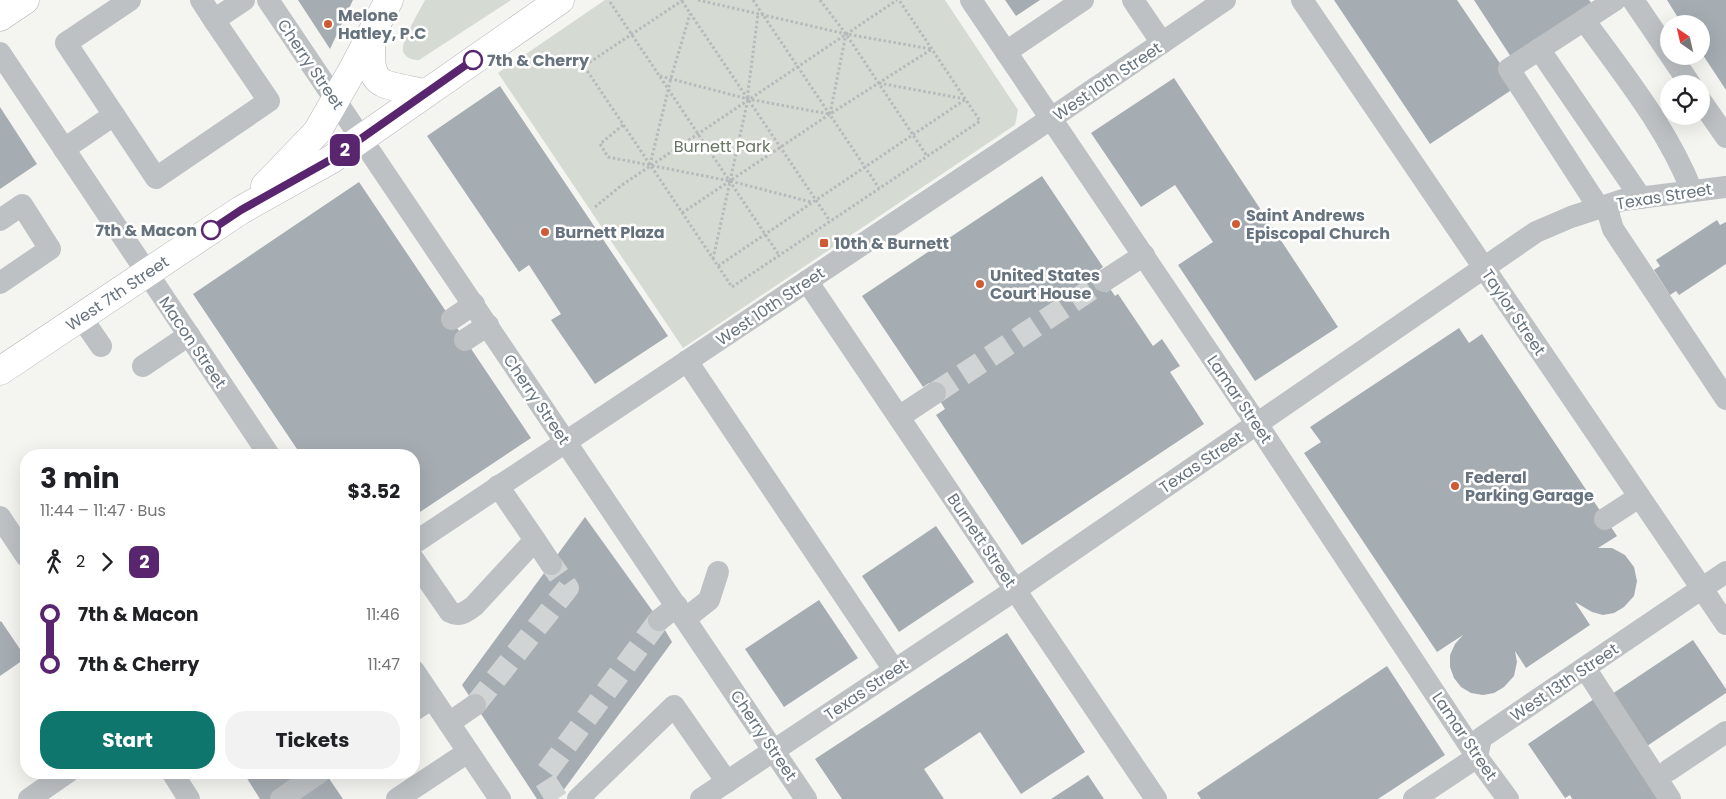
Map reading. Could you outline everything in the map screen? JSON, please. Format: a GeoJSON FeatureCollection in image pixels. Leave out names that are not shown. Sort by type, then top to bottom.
{"type":"FeatureCollection","features":[{"type":"Feature","properties":{"kind":"main road"},"geometry":{"type":"LineString","coordinates":[[0,17],[25,0]]}},
{"type":"Feature","properties":{"kind":"main road"},"geometry":{"type":"LineString","coordinates":[[241,210],[317,132],[336,101],[389,0]]}},
{"type":"Feature","properties":{"kind":"main road","name":"West 7th Street"},"geometry":{"type":"LineString","coordinates":[[0,371],[241,210],[332,159],[560,0]]}},
{"type":"Feature","properties":{"kind":"main road"},"geometry":{"type":"LineString","coordinates":[[372,34],[371,60],[375,76],[382,83],[425,93]]}},
{"type":"Feature","properties":{"kind":"street"},"geometry":{"type":"LineString","coordinates":[[130,0],[66,43],[156,178],[269,101],[201,0]]}},
{"type":"Feature","properties":{"kind":"street"},"geometry":{"type":"LineString","coordinates":[[214,20],[244,0]]}},
{"type":"Feature","properties":{"kind":"street","name":"Cherry Street"},"geometry":{"type":"LineString","coordinates":[[268,0],[806,799]]}},
{"type":"Feature","properties":{"kind":"street","name":"Lamar Street"},"geometry":{"type":"LineString","coordinates":[[971,0],[1257,424],[1477,757],[1508,799]]}},
{"type":"Feature","properties":{"kind":"street"},"geometry":{"type":"LineString","coordinates":[[1006,52],[1083,0]]}},
{"type":"Feature","properties":{"kind":"street"},"geometry":{"type":"LineString","coordinates":[[1133,0],[1162,43]]}},
{"type":"Feature","properties":{"kind":"street","name":"West 10th Street"},"geometry":{"type":"LineString","coordinates":[[420,538],[1225,0]]}},
{"type":"Feature","properties":{"kind":"street","name":"Taylor Street"},"geometry":{"type":"LineString","coordinates":[[1302,0],[1726,624]]}},
{"type":"Feature","properties":{"kind":"street"},"geometry":{"type":"LineString","coordinates":[[1615,0],[1509,69],[1602,207],[1613,229],[1726,398]]}},
{"type":"Feature","properties":{"kind":"street"},"geometry":{"type":"LineString","coordinates":[[1633,0],[1660,40]]}},
{"type":"Feature","properties":{"kind":"street"},"geometry":{"type":"LineString","coordinates":[[1584,20],[1656,120],[1683,169],[1692,191]]}},
{"type":"Feature","properties":{"kind":"street"},"geometry":{"type":"LineString","coordinates":[[1539,49],[1641,198]]}},
{"type":"Feature","properties":{"kind":"street","name":"Macon Street"},"geometry":{"type":"LineString","coordinates":[[0,54],[265,449]]}},
{"type":"Feature","properties":{"kind":"street"},"geometry":{"type":"LineString","coordinates":[[1710,114],[1726,137]]}},
{"type":"Feature","properties":{"kind":"street"},"geometry":{"type":"LineString","coordinates":[[64,149],[114,115]]}},
{"type":"Feature","properties":{"kind":"street","name":"Texas Street"},"geometry":{"type":"LineString","coordinates":[[701,799],[1015,590],[1536,232],[1571,217],[1623,200],[1726,187]]}},
{"type":"Feature","properties":{"kind":"street"},"geometry":{"type":"LineString","coordinates":[[0,220],[22,205],[50,249],[0,283]]}},
{"type":"Feature","properties":{"kind":"street"},"geometry":{"type":"LineString","coordinates":[[1104,281],[1144,255]]}},
{"type":"Feature","properties":{"kind":"street","name":"Burnett Street"},"geometry":{"type":"LineString","coordinates":[[807,281],[1156,799]]}},
{"type":"Feature","properties":{"kind":"street"},"geometry":{"type":"LineString","coordinates":[[452,319],[474,304]]}},
{"type":"Feature","properties":{"kind":"street"},"geometry":{"type":"LineString","coordinates":[[81,317],[101,346]]}},
{"type":"Feature","properties":{"kind":"street"},"geometry":{"type":"LineString","coordinates":[[465,340],[488,325]]}},
{"type":"Feature","properties":{"kind":"street"},"geometry":{"type":"LineString","coordinates":[[143,366],[189,336]]}},
{"type":"Feature","properties":{"kind":"street"},"geometry":{"type":"LineString","coordinates":[[687,360],[894,670]]}},
{"type":"Feature","properties":{"kind":"street"},"geometry":{"type":"LineString","coordinates":[[899,417],[936,394]]}},
{"type":"Feature","properties":{"kind":"street"},"geometry":{"type":"LineString","coordinates":[[498,486],[551,564]]}},
{"type":"Feature","properties":{"kind":"street"},"geometry":{"type":"LineString","coordinates":[[1605,519],[1640,497]]}},
{"type":"Feature","properties":{"kind":"street"},"geometry":{"type":"LineString","coordinates":[[0,516],[20,547]]}},
{"type":"Feature","properties":{"kind":"street"},"geometry":{"type":"LineString","coordinates":[[420,569],[450,612],[462,614],[474,606],[535,540]]}},
{"type":"Feature","properties":{"kind":"street"},"geometry":{"type":"LineString","coordinates":[[659,620],[709,600],[718,572]]}},
{"type":"Feature","properties":{"kind":"street","name":"West 13th Street"},"geometry":{"type":"LineString","coordinates":[[1477,757],[1482,738],[1726,572]]}},
{"type":"Feature","properties":{"kind":"street"},"geometry":{"type":"LineString","coordinates":[[1585,668],[1670,799]]}},
{"type":"Feature","properties":{"kind":"street"},"geometry":{"type":"LineString","coordinates":[[423,704],[449,723],[500,799]]}},
{"type":"Feature","properties":{"kind":"street"},"geometry":{"type":"LineString","coordinates":[[449,723],[475,705]]}},
{"type":"Feature","properties":{"kind":"street"},"geometry":{"type":"LineString","coordinates":[[578,799],[674,706],[726,782]]}},
{"type":"Feature","properties":{"kind":"street"},"geometry":{"type":"LineString","coordinates":[[1669,770],[1726,732]]}},
{"type":"Feature","properties":{"kind":"street"},"geometry":{"type":"LineString","coordinates":[[397,799],[468,752]]}},
{"type":"Feature","properties":{"kind":"street"},"geometry":{"type":"LineString","coordinates":[[1414,799],[1477,757]]}},
{"type":"Feature","properties":{"kind":"street"},"geometry":{"type":"LineString","coordinates":[[29,799],[54,792],[63,779]]}},
{"type":"Feature","properties":{"kind":"street"},"geometry":{"type":"LineString","coordinates":[[176,779],[189,799]]}},
{"type":"Feature","properties":{"kind":"street"},"geometry":{"type":"LineString","coordinates":[[280,799],[310,779]]}},
{"type":"Feature","properties":{"kind":"path"},"geometry":{"type":"LineString","coordinates":[[595,208],[650,165],[698,134],[748,100],[798,67],[846,34],[898,0],[980,121],[732,287],[682,213],[650,165],[623,125],[584,66],[682,0],[748,100],[830,221]]}},
{"type":"Feature","properties":{"kind":"path"},"geometry":{"type":"LineString","coordinates":[[698,0],[846,34],[932,49]]}},
{"type":"Feature","properties":{"kind":"path"},"geometry":{"type":"LineString","coordinates":[[753,0],[879,188]]}},
{"type":"Feature","properties":{"kind":"path"},"geometry":{"type":"LineString","coordinates":[[820,0],[846,34],[928,156]]}},
{"type":"Feature","properties":{"kind":"path"},"geometry":{"type":"LineString","coordinates":[[610,2],[780,255]]}},
{"type":"Feature","properties":{"kind":"path"},"geometry":{"type":"LineString","coordinates":[[650,165],[668,89],[690,13]]}},
{"type":"Feature","properties":{"kind":"path"},"geometry":{"type":"LineString","coordinates":[[713,259],[748,100],[758,14]]}},
{"type":"Feature","properties":{"kind":"path"},"geometry":{"type":"LineString","coordinates":[[830,114],[846,34]]}},
{"type":"Feature","properties":{"kind":"path"},"geometry":{"type":"LineString","coordinates":[[682,213],[830,114],[932,49]]}},
{"type":"Feature","properties":{"kind":"path"},"geometry":{"type":"LineString","coordinates":[[659,76],[748,100],[830,114]]}},
{"type":"Feature","properties":{"kind":"path"},"geometry":{"type":"LineString","coordinates":[[879,83],[966,99]]}},
{"type":"Feature","properties":{"kind":"path"},"geometry":{"type":"LineString","coordinates":[[718,266],[966,99]]}},
{"type":"Feature","properties":{"kind":"path"},"geometry":{"type":"LineString","coordinates":[[623,125],[600,144],[608,157],[730,181],[819,205]]}},
{"type":"Feature","properties":{"kind":"green space"},"geometry":{"type":"Polygon","coordinates":[[[425,0],[511,0],[419,60],[414,60],[406,55],[403,51],[403,46],[425,0]]]}},
{"type":"Feature","properties":{"kind":"green space","name":"Burnett Park"},"geometry":{"type":"Polygon","coordinates":[[[605,0],[945,0],[1018,110],[1015,125],[683,348],[498,73],[605,0]]]}},
{"type":"Feature","properties":{"kind":"building","name":"Melone Hatley, P.C"},"geometry":{"type":"Polygon","coordinates":[[[298,0],[353,0],[330,49],[298,0]]]}},
{"type":"Feature","properties":{"kind":"building"},"geometry":{"type":"Polygon","coordinates":[[[1005,0],[1040,0],[1016,16],[1005,0]]]}},
{"type":"Feature","properties":{"kind":"building"},"geometry":{"type":"Polygon","coordinates":[[[1334,0],[1457,0],[1516,87],[1430,144],[1334,0]]]}},
{"type":"Feature","properties":{"kind":"building"},"geometry":{"type":"Polygon","coordinates":[[[1474,0],[1589,0],[1592,4],[1511,57],[1474,0]]]}},
{"type":"Feature","properties":{"kind":"building"},"geometry":{"type":"Polygon","coordinates":[[[1667,0],[1726,0],[1726,90],[1710,65],[1710,15],[1676,15],[1667,0]]]}},
{"type":"Feature","properties":{"kind":"building","name":"Saint Andrews Episcopal Church"},"geometry":{"type":"Polygon","coordinates":[[[1174,78],[1338,327],[1255,381],[1178,265],[1213,242],[1175,185],[1141,207],[1091,133],[1174,78]]]}},
{"type":"Feature","properties":{"kind":"building","name":"Burnett Plaza"},"geometry":{"type":"Polygon","coordinates":[[[500,86],[668,336],[595,384],[551,320],[561,314],[529,265],[519,272],[427,136],[500,86]]]}},
{"type":"Feature","properties":{"kind":"building"},"geometry":{"type":"Polygon","coordinates":[[[0,107],[37,164],[0,189],[0,107]]]}},
{"type":"Feature","properties":{"kind":"building"},"geometry":{"type":"Polygon","coordinates":[[[1042,176],[1103,267],[1098,271],[1115,296],[1118,294],[1153,346],[1162,339],[1180,366],[1170,372],[1204,424],[1022,545],[936,415],[945,409],[929,383],[923,387],[862,296],[1042,176]]]}},
{"type":"Feature","properties":{"kind":"building"},"geometry":{"type":"Polygon","coordinates":[[[359,182],[531,438],[420,512],[420,449],[297,449],[193,294],[359,182]]]}},
{"type":"Feature","properties":{"kind":"building"},"geometry":{"type":"Polygon","coordinates":[[[1717,220],[1720,225],[1726,222],[1726,264],[1679,295],[1676,291],[1670,295],[1654,270],[1660,266],[1656,260],[1717,220]]]}},
{"type":"Feature","properties":{"kind":"building","name":"Federal Parking Garage"},"geometry":{"type":"Polygon","coordinates":[[[1459,328],[1469,343],[1482,334],[1617,536],[1598,548],[1612,548],[1625,555],[1634,567],[1637,581],[1634,596],[1624,607],[1614,613],[1603,615],[1592,612],[1575,602],[1590,625],[1526,668],[1515,651],[1517,662],[1514,676],[1504,687],[1494,693],[1483,695],[1471,693],[1461,687],[1454,678],[1450,667],[1450,655],[1455,644],[1463,635],[1437,652],[1304,453],[1321,442],[1310,427],[1459,328]]]}},
{"type":"Feature","properties":{"kind":"building"},"geometry":{"type":"Polygon","coordinates":[[[585,517],[659,620],[672,642],[557,799],[537,799],[462,685],[585,517]]]}},
{"type":"Feature","properties":{"kind":"building"},"geometry":{"type":"Polygon","coordinates":[[[936,526],[974,582],[899,632],[862,576],[936,526]]]}},
{"type":"Feature","properties":{"kind":"building"},"geometry":{"type":"Polygon","coordinates":[[[819,600],[858,658],[784,707],[745,649],[819,600]]]}},
{"type":"Feature","properties":{"kind":"building"},"geometry":{"type":"Polygon","coordinates":[[[0,622],[20,649],[20,662],[0,676],[0,622]]]}},
{"type":"Feature","properties":{"kind":"building"},"geometry":{"type":"Polygon","coordinates":[[[1007,633],[1085,752],[1021,794],[980,732],[924,769],[944,799],[842,799],[815,759],[1007,633]]]}},
{"type":"Feature","properties":{"kind":"building"},"geometry":{"type":"Polygon","coordinates":[[[1693,640],[1726,689],[1726,693],[1647,746],[1612,694],[1693,640]]]}},
{"type":"Feature","properties":{"kind":"building"},"geometry":{"type":"Polygon","coordinates":[[[1387,666],[1445,755],[1378,799],[1201,799],[1197,793],[1387,666]]]}},
{"type":"Feature","properties":{"kind":"building"},"geometry":{"type":"Polygon","coordinates":[[[1594,699],[1661,799],[1572,799],[1570,795],[1565,798],[1528,744],[1594,699]]]}},
{"type":"Feature","properties":{"kind":"building"},"geometry":{"type":"Polygon","coordinates":[[[1088,775],[1104,799],[1051,799],[1088,775]]]}},
{"type":"Feature","properties":{"kind":"building"},"geometry":{"type":"Polygon","coordinates":[[[247,779],[300,779],[270,799],[260,799],[247,779]]]}},
{"type":"Feature","properties":{"kind":"building"},"geometry":{"type":"Polygon","coordinates":[[[325,779],[329,779],[343,799],[296,799],[325,779]]]}},
{"type":"Feature","properties":{"kind":"tunnel"},"geometry":{"type":"LineString","coordinates":[[935,393],[1104,281]]}},
{"type":"Feature","properties":{"kind":"tunnel"},"geometry":{"type":"LineString","coordinates":[[475,705],[568,588],[551,564]]}},
{"type":"Feature","properties":{"kind":"tunnel"},"geometry":{"type":"LineString","coordinates":[[557,799],[543,777],[659,620]]}},
{"type":"Feature","properties":{"kind":"bus line","name":"2"},"geometry":{"type":"LineString","coordinates":[[211,230],[241,210],[332,159],[473,60]]}},
{"type":"Feature","properties":{"kind":"place","name":"Melone Hatley, P.C"},"geometry":{"type":"Point","coordinates":[328,24]}},
{"type":"Feature","properties":{"kind":"place","name":"7th & Cherry"},"geometry":{"type":"Point","coordinates":[473,60]}},
{"type":"Feature","properties":{"kind":"place","name":"Saint Andrews Episcopal Church"},"geometry":{"type":"Point","coordinates":[1236,224]}},
{"type":"Feature","properties":{"kind":"place","name":"7th & Macon"},"geometry":{"type":"Point","coordinates":[211,230]}},
{"type":"Feature","properties":{"kind":"place","name":"Burnett Plaza"},"geometry":{"type":"Point","coordinates":[545,232]}},
{"type":"Feature","properties":{"kind":"place","name":"10th & Burnett"},"geometry":{"type":"Point","coordinates":[824,243]}},
{"type":"Feature","properties":{"kind":"place","name":"United States Court House"},"geometry":{"type":"Point","coordinates":[980,284]}},
{"type":"Feature","properties":{"kind":"place","name":"Federal Parking Garage"},"geometry":{"type":"Point","coordinates":[1455,486]}}]}
